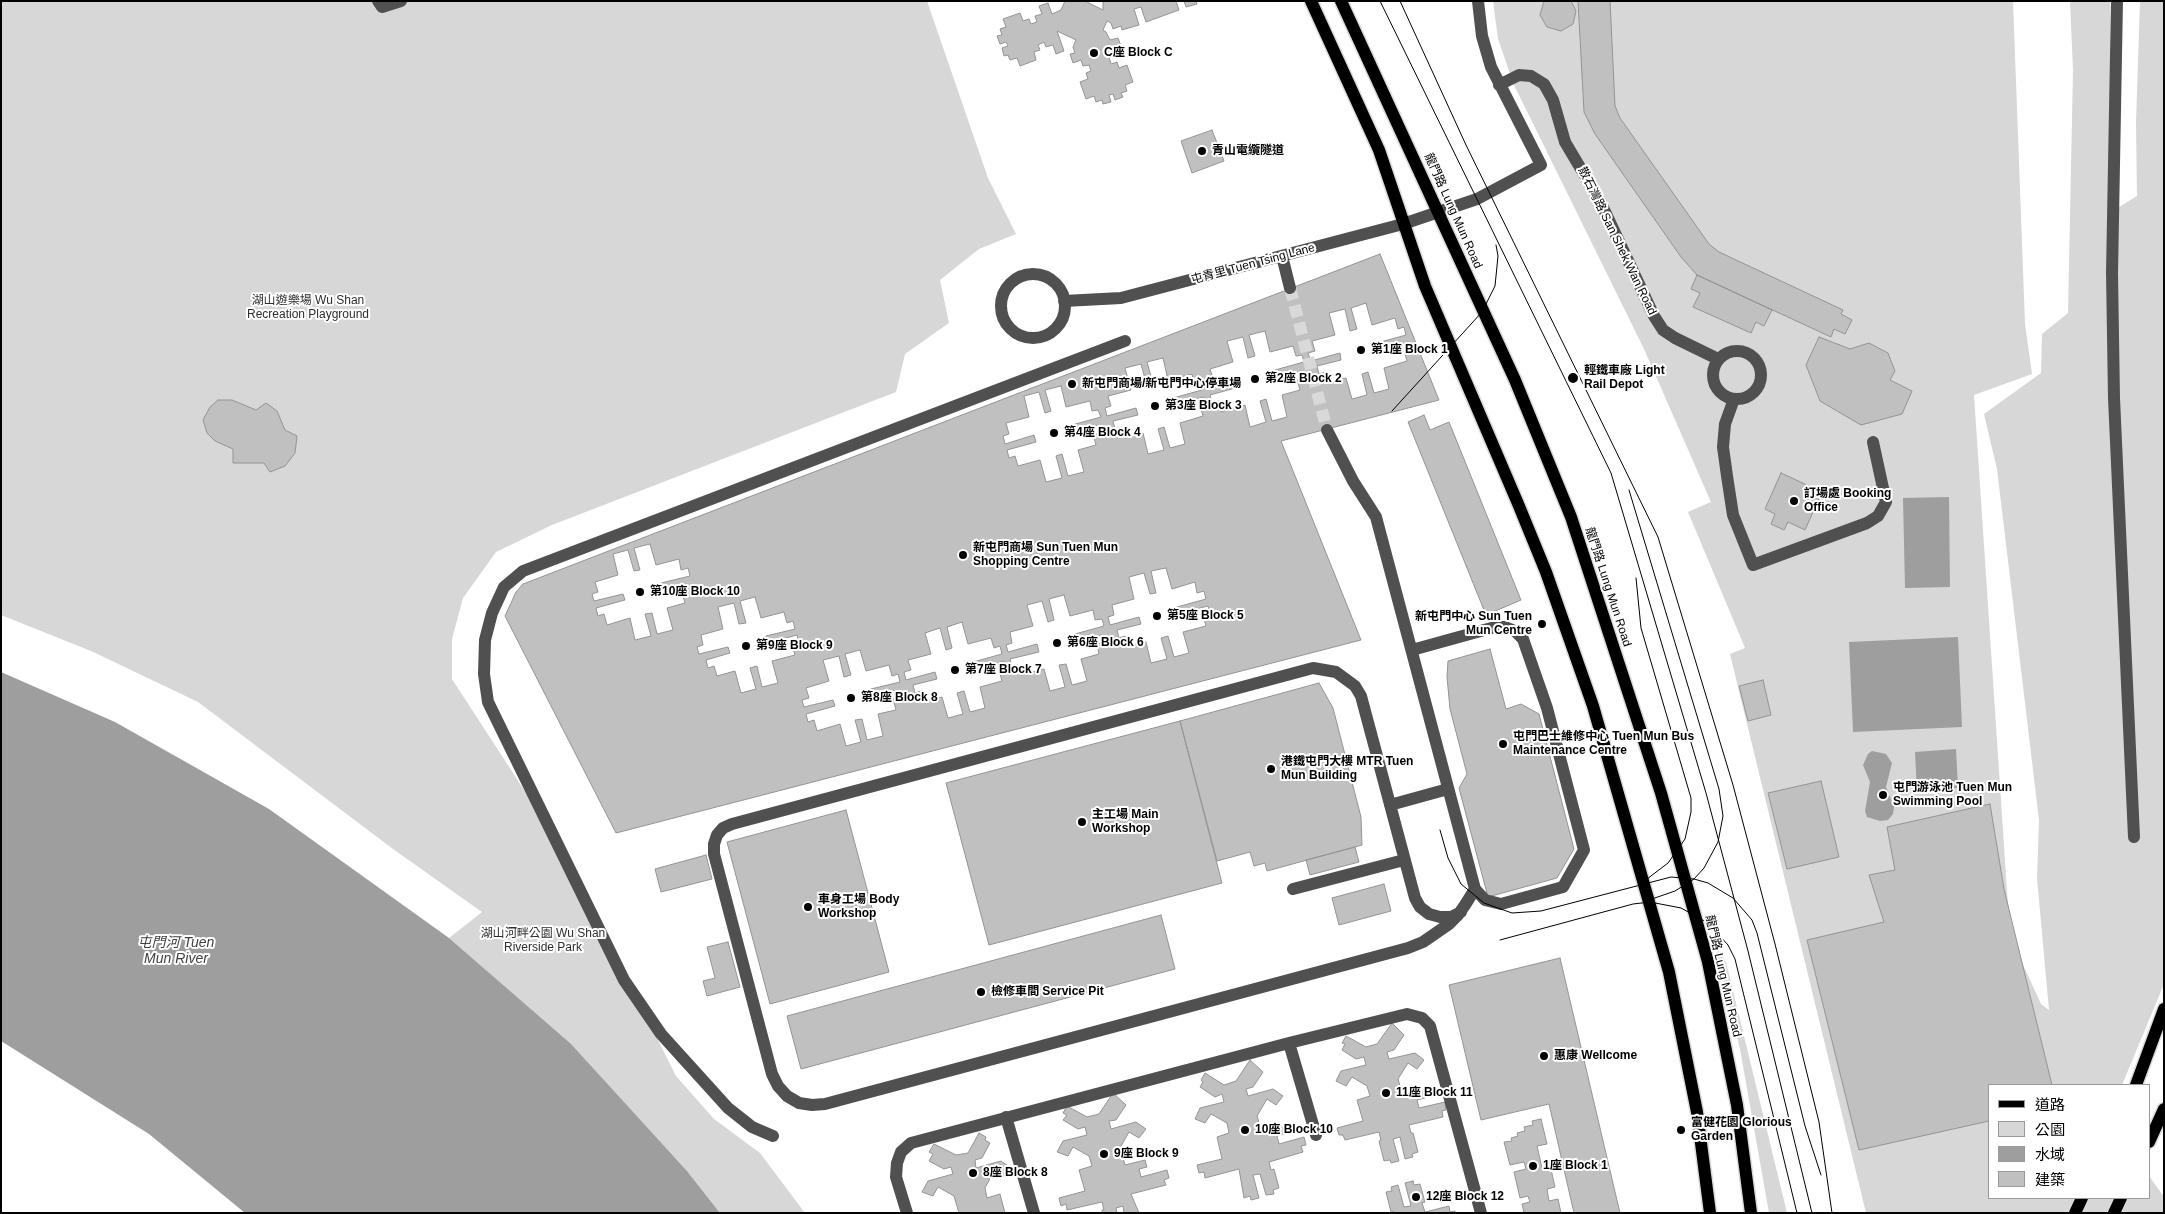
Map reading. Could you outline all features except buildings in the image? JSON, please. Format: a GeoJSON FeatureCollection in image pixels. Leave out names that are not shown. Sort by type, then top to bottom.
{"type":"FeatureCollection","features":[{"type":"Feature","properties":{"kind":"main road"},"geometry":{"type":"LineString","coordinates":[[1311,1],[1379,150],[1403,224],[1450,350],[1542,564],[1593,706],[1669,972],[1694,1093],[1710,1213]]}},
{"type":"Feature","properties":{"kind":"main road","name":"龍門路 Lung Mun Road"},"geometry":{"type":"LineString","coordinates":[[1341,1],[1439,213],[1482,312],[1515,380],[1562,495],[1661,793],[1698,925],[1719,1010],[1737,1105],[1751,1213]]}},
{"type":"Feature","properties":{"kind":"main road"},"geometry":{"type":"LineString","coordinates":[[2136,1084],[2164,1009]]}},
{"type":"Feature","properties":{"kind":"main road"},"geometry":{"type":"LineString","coordinates":[[2150,1140],[2164,1109]]}},
{"type":"Feature","properties":{"kind":"main road"},"geometry":{"type":"LineString","coordinates":[[2075,1213],[2082,1199]]}},
{"type":"Feature","properties":{"kind":"main road"},"geometry":{"type":"LineString","coordinates":[[2114,1213],[2121,1199]]}},
{"type":"Feature","properties":{"kind":"street"},"geometry":{"type":"LineString","coordinates":[[378,1],[382,7],[401,1]]}},
{"type":"Feature","properties":{"kind":"street"},"geometry":{"type":"LineString","coordinates":[[1478,1],[1482,36],[1490,67],[1499,85]]}},
{"type":"Feature","properties":{"kind":"street"},"geometry":{"type":"LineString","coordinates":[[2117,1],[2113,243],[2114,388],[2134,837]]}},
{"type":"Feature","properties":{"kind":"street","name":"散石灣路 San Shek Wan Road"},"geometry":{"type":"LineString","coordinates":[[1499,85],[1519,76],[1532,76],[1544,84],[1553,100],[1566,142],[1600,201],[1654,316],[1663,330],[1718,359]]}},
{"type":"Feature","properties":{"kind":"street","name":"屯青里 Tuen Tsing Lane"},"geometry":{"type":"LineString","coordinates":[[1064,301],[1121,298],[1403,224],[1477,200],[1541,165],[1499,85]]}},
{"type":"Feature","properties":{"kind":"street"},"geometry":{"type":"LineString","coordinates":[[1282,256],[1290,288]]}},
{"type":"Feature","properties":{"kind":"street"},"geometry":{"type":"LineString","coordinates":[[1022,276],[1044,277],[1054,282],[1064,301],[1060,323],[1053,331],[1043,336],[1022,336],[1012,331],[1005,322],[1001,312],[1001,301],[1005,290],[1022,276]]}},
{"type":"Feature","properties":{"kind":"street"},"geometry":{"type":"LineString","coordinates":[[773,1136],[752,1127],[728,1108],[661,1034],[624,980],[488,702],[484,674],[485,640],[492,613],[504,587],[523,571],[1125,341]]}},
{"type":"Feature","properties":{"kind":"street"},"geometry":{"type":"LineString","coordinates":[[1741,351],[1749,353],[1759,366],[1760,382],[1756,389],[1750,395],[1734,399],[1721,392],[1713,380],[1713,373],[1718,359],[1725,354],[1741,351]]}},
{"type":"Feature","properties":{"kind":"street"},"geometry":{"type":"LineString","coordinates":[[1734,399],[1725,424],[1723,446],[1733,515],[1754,565],[1868,523],[1878,516],[1886,502],[1873,442]]}},
{"type":"Feature","properties":{"kind":"street"},"geometry":{"type":"LineString","coordinates":[[1327,430],[1353,481],[1376,517],[1475,889],[1485,900],[1501,904],[1563,887],[1584,850],[1550,717],[1523,639],[1515,631],[1505,627],[1495,627],[1412,650]]}},
{"type":"Feature","properties":{"kind":"street"},"geometry":{"type":"LineString","coordinates":[[1460,912],[1451,917],[1440,918],[1429,914],[1420,907],[1415,898],[1404,860],[1362,696],[1350,682],[1336,672],[1313,668],[750,819],[723,828],[717,835],[714,854],[772,1074],[778,1086],[787,1096],[798,1103],[812,1105],[825,1104],[1408,948],[1437,934],[1460,912],[1475,889]]}},
{"type":"Feature","properties":{"kind":"street"},"geometry":{"type":"LineString","coordinates":[[1390,805],[1448,789]]}},
{"type":"Feature","properties":{"kind":"street"},"geometry":{"type":"LineString","coordinates":[[1293,889],[1404,860]]}},
{"type":"Feature","properties":{"kind":"street"},"geometry":{"type":"LineString","coordinates":[[907,1213],[896,1177],[901,1152],[911,1143],[1289,1043],[1407,1014],[1422,1018],[1430,1026],[1481,1213]]}},
{"type":"Feature","properties":{"kind":"street"},"geometry":{"type":"LineString","coordinates":[[1289,1043],[1316,1135]]}},
{"type":"Feature","properties":{"kind":"street"},"geometry":{"type":"LineString","coordinates":[[1006,1117],[1034,1213]]}},
{"type":"Feature","properties":{"kind":"green space","name":"湖山遊樂場 Wu Shan Recreation Playground"},"geometry":{"type":"Polygon","coordinates":[[[1,1],[927,1],[988,178],[1016,234],[979,249],[940,280],[949,323],[905,354],[896,392],[552,525],[496,552],[463,598],[452,639],[452,679],[563,850],[676,1076],[714,1119],[760,1153],[805,1213],[720,1213],[687,1171],[571,1045],[449,938],[482,912],[393,849],[198,702],[91,651],[1,615],[1,1]]]}},
{"type":"Feature","properties":{"kind":"green space"},"geometry":{"type":"Polygon","coordinates":[[[1493,1],[2013,1],[2025,324],[2032,374],[1974,395],[2010,936],[2041,1004],[2049,1010],[2037,878],[2039,820],[1997,469],[1984,414],[2041,373],[2042,334],[2068,313],[2073,70],[2070,1],[2110,1],[2111,212],[2137,196],[2136,123],[2140,1],[2164,1],[2164,984],[2122,1084],[1988,1084],[1988,1199],[2150,1199],[2150,1177],[2164,1197],[2164,1213],[1866,1213],[1730,654],[1745,648],[1688,512],[1711,502],[1644,349],[1514,85],[1498,39],[1493,1]]]}},
{"type":"Feature","properties":{"kind":"green space"},"geometry":{"type":"Polygon","coordinates":[[[1714,943],[1726,962],[1787,1213],[1769,1213],[1740,1049],[1714,943]]]}},
{"type":"Feature","properties":{"kind":"water"},"geometry":{"type":"Polygon","coordinates":[[[1949,497],[1950,587],[1905,588],[1903,498],[1949,497]]]}},
{"type":"Feature","properties":{"kind":"water"},"geometry":{"type":"Polygon","coordinates":[[[1958,637],[1962,727],[1853,732],[1849,642],[1958,637]]]}},
{"type":"Feature","properties":{"kind":"water","name":"屯門河 Tuen Mun River"},"geometry":{"type":"Polygon","coordinates":[[[1,672],[115,722],[269,809],[449,938],[571,1044],[687,1171],[720,1213],[245,1213],[149,1134],[1,1041],[1,672]]]}},
{"type":"Feature","properties":{"kind":"water"},"geometry":{"type":"Polygon","coordinates":[[[1956,749],[1958,788],[1917,791],[1915,752],[1956,749]]]}},
{"type":"Feature","properties":{"kind":"water"},"geometry":{"type":"Polygon","coordinates":[[[1872,751],[1886,754],[1892,763],[1886,787],[1894,807],[1893,814],[1888,820],[1880,821],[1867,817],[1865,811],[1870,782],[1863,765],[1868,754],[1872,751]]]}},
{"type":"Feature","properties":{"kind":"tunnel"},"geometry":{"type":"LineString","coordinates":[[1290,288],[1327,430]]}},
{"type":"Feature","properties":{"kind":"tram line"},"geometry":{"type":"LineString","coordinates":[[1380,1],[1611,473],[1706,793],[1748,951],[1812,1213]]}},
{"type":"Feature","properties":{"kind":"tram line"},"geometry":{"type":"LineString","coordinates":[[1400,1],[1466,145],[1658,537],[1733,785],[1775,944],[1819,1122],[1832,1213]]}},
{"type":"Feature","properties":{"kind":"tram line"},"geometry":{"type":"LineString","coordinates":[[1392,411],[1482,312],[1495,286],[1498,256],[1496,245]]}},
{"type":"Feature","properties":{"kind":"tram line"},"geometry":{"type":"LineString","coordinates":[[1629,490],[1719,789],[1723,816],[1718,842],[1704,868],[1694,879],[1675,891],[1649,900]]}},
{"type":"Feature","properties":{"kind":"tram line"},"geometry":{"type":"LineString","coordinates":[[1636,578],[1641,628],[1691,798],[1691,812],[1685,839],[1668,863],[1647,879]]}},
{"type":"Feature","properties":{"kind":"tram line"},"geometry":{"type":"LineString","coordinates":[[1440,830],[1448,858],[1461,884],[1484,903],[1512,913],[1541,911],[1671,877],[1694,879],[1708,883],[1733,898],[1752,920],[1757,933],[1805,1126],[1821,1175]]}},
{"type":"Feature","properties":{"kind":"tram line"},"geometry":{"type":"LineString","coordinates":[[1500,940],[1633,904],[1650,902],[1681,908],[1708,923],[1728,945],[1735,959],[1797,1213]]}},
{"type":"Feature","properties":{"kind":"place","name":"C座 Block C"},"geometry":{"type":"Point","coordinates":[1094,53]}},
{"type":"Feature","properties":{"kind":"place","name":"青山電纜隧道"},"geometry":{"type":"Point","coordinates":[1202,151]}},
{"type":"Feature","properties":{"kind":"place","name":"第1座 Block 1"},"geometry":{"type":"Point","coordinates":[1361,350]}},
{"type":"Feature","properties":{"kind":"place","name":"輕鐵車廠 Light Rail Depot"},"geometry":{"type":"Point","coordinates":[1573,378]}},
{"type":"Feature","properties":{"kind":"place","name":"第2座 Block 2"},"geometry":{"type":"Point","coordinates":[1255,379]}},
{"type":"Feature","properties":{"kind":"place","name":"新屯門商場/新屯門中心停車場"},"geometry":{"type":"Point","coordinates":[1072,384]}},
{"type":"Feature","properties":{"kind":"place","name":"第3座 Block 3"},"geometry":{"type":"Point","coordinates":[1155,406]}},
{"type":"Feature","properties":{"kind":"place","name":"第4座 Block 4"},"geometry":{"type":"Point","coordinates":[1054,433]}},
{"type":"Feature","properties":{"kind":"place","name":"訂場處 Booking Office"},"geometry":{"type":"Point","coordinates":[1794,501]}},
{"type":"Feature","properties":{"kind":"place","name":"新屯門商場 Sun Tuen Mun Shopping Centre"},"geometry":{"type":"Point","coordinates":[963,555]}},
{"type":"Feature","properties":{"kind":"place","name":"第10座 Block 10"},"geometry":{"type":"Point","coordinates":[640,592]}},
{"type":"Feature","properties":{"kind":"place","name":"第5座 Block 5"},"geometry":{"type":"Point","coordinates":[1157,616]}},
{"type":"Feature","properties":{"kind":"place","name":"新屯門中心 Sun Tuen Mun Centre"},"geometry":{"type":"Point","coordinates":[1542,624]}},
{"type":"Feature","properties":{"kind":"place","name":"第6座 Block 6"},"geometry":{"type":"Point","coordinates":[1057,643]}},
{"type":"Feature","properties":{"kind":"place","name":"第9座 Block 9"},"geometry":{"type":"Point","coordinates":[746,646]}},
{"type":"Feature","properties":{"kind":"place","name":"第7座 Block 7"},"geometry":{"type":"Point","coordinates":[955,670]}},
{"type":"Feature","properties":{"kind":"place","name":"第8座 Block 8"},"geometry":{"type":"Point","coordinates":[851,698]}},
{"type":"Feature","properties":{"kind":"place","name":"屯門巴士維修中心 Tuen Mun Bus Maintenance Centre"},"geometry":{"type":"Point","coordinates":[1503,744]}},
{"type":"Feature","properties":{"kind":"place","name":"港鐵屯門大樓 MTR Tuen Mun Building"},"geometry":{"type":"Point","coordinates":[1271,769]}},
{"type":"Feature","properties":{"kind":"place","name":"屯門游泳池 Tuen Mun Swimming Pool"},"geometry":{"type":"Point","coordinates":[1883,795]}},
{"type":"Feature","properties":{"kind":"place","name":"主工場 Main Workshop"},"geometry":{"type":"Point","coordinates":[1082,822]}},
{"type":"Feature","properties":{"kind":"place","name":"車身工場 Body Workshop"},"geometry":{"type":"Point","coordinates":[808,907]}},
{"type":"Feature","properties":{"kind":"place","name":"檢修車間 Service Pit"},"geometry":{"type":"Point","coordinates":[981,992]}},
{"type":"Feature","properties":{"kind":"place","name":"惠康 Wellcome"},"geometry":{"type":"Point","coordinates":[1544,1056]}},
{"type":"Feature","properties":{"kind":"place","name":"11座 Block 11"},"geometry":{"type":"Point","coordinates":[1386,1093]}},
{"type":"Feature","properties":{"kind":"place","name":"10座 Block 10"},"geometry":{"type":"Point","coordinates":[1245,1130]}},
{"type":"Feature","properties":{"kind":"place","name":"富健花園 Glorious Garden"},"geometry":{"type":"Point","coordinates":[1681,1130]}},
{"type":"Feature","properties":{"kind":"place","name":"9座 Block 9"},"geometry":{"type":"Point","coordinates":[1104,1154]}},
{"type":"Feature","properties":{"kind":"place","name":"1座 Block 1"},"geometry":{"type":"Point","coordinates":[1533,1166]}},
{"type":"Feature","properties":{"kind":"place","name":"8座 Block 8"},"geometry":{"type":"Point","coordinates":[973,1173]}},
{"type":"Feature","properties":{"kind":"place","name":"12座 Block 12"},"geometry":{"type":"Point","coordinates":[1416,1197]}},
{"type":"Feature","properties":{"kind":"park label","name":"湖山河畔公園 Wu Shan Riverside Park"},"geometry":{"type":"Point","coordinates":[543,941]}}]}
